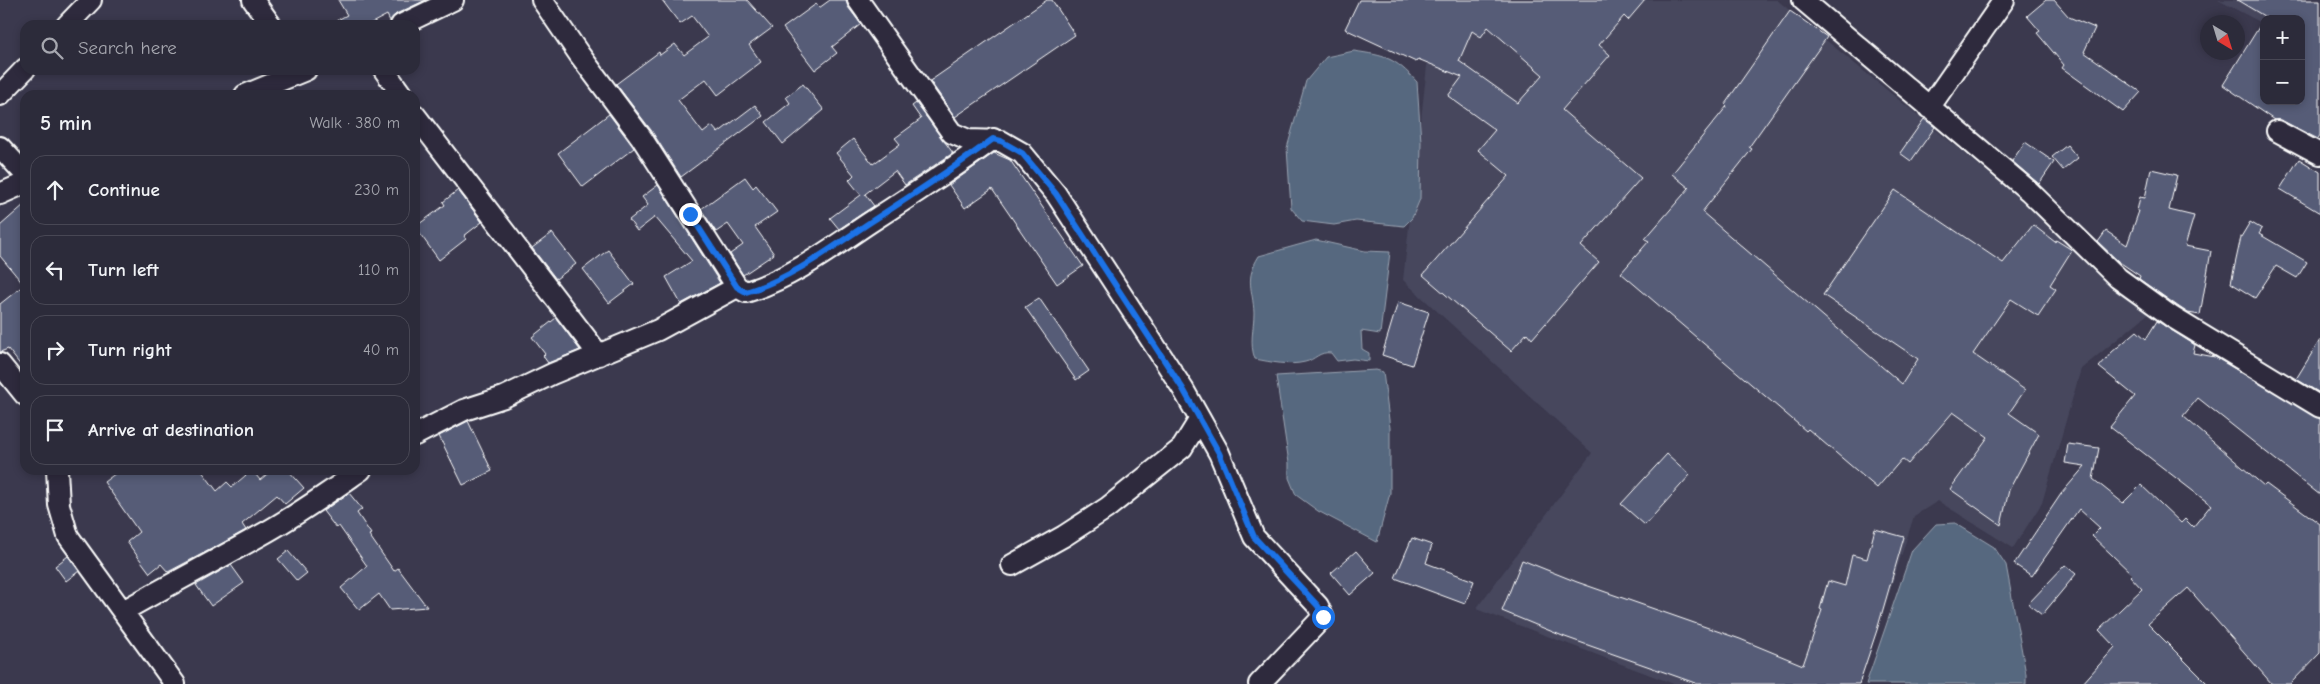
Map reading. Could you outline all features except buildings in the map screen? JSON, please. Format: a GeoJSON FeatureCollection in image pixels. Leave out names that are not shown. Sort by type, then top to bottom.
{"type":"FeatureCollection","features":[{"type":"Feature","properties":{"kind":"street"},"geometry":{"type":"LineString","coordinates":[[72,20],[90,0]]}},
{"type":"Feature","properties":{"kind":"street"},"geometry":{"type":"LineString","coordinates":[[253,0],[267,20]]}},
{"type":"Feature","properties":{"kind":"street"},"geometry":{"type":"LineString","coordinates":[[412,20],[454,0]]}},
{"type":"Feature","properties":{"kind":"street"},"geometry":{"type":"LineString","coordinates":[[542,0],[579,54],[641,137],[737,287],[746,292],[769,285],[807,265],[930,185],[993,139]]}},
{"type":"Feature","properties":{"kind":"street"},"geometry":{"type":"LineString","coordinates":[[858,0],[952,133],[968,140],[993,139],[1001,141],[1022,153],[1056,194],[1094,256],[1152,340],[1200,419],[1219,453],[1254,537],[1318,606],[1323,617],[1259,684]]}},
{"type":"Feature","properties":{"kind":"street"},"geometry":{"type":"LineString","coordinates":[[1803,0],[2028,191],[2118,278],[2172,317],[2320,407]]}},
{"type":"Feature","properties":{"kind":"street"},"geometry":{"type":"LineString","coordinates":[[1929,108],[2004,0]]}},
{"type":"Feature","properties":{"kind":"street"},"geometry":{"type":"LineString","coordinates":[[0,95],[20,74]]}},
{"type":"Feature","properties":{"kind":"street"},"geometry":{"type":"LineString","coordinates":[[257,90],[293,75]]}},
{"type":"Feature","properties":{"kind":"street"},"geometry":{"type":"LineString","coordinates":[[388,75],[398,90]]}},
{"type":"Feature","properties":{"kind":"street"},"geometry":{"type":"LineString","coordinates":[[420,121],[599,355]]}},
{"type":"Feature","properties":{"kind":"street"},"geometry":{"type":"LineString","coordinates":[[2277,130],[2320,154]]}},
{"type":"Feature","properties":{"kind":"street"},"geometry":{"type":"LineString","coordinates":[[0,147],[20,169]]}},
{"type":"Feature","properties":{"kind":"street"},"geometry":{"type":"LineString","coordinates":[[0,194],[20,185]]}},
{"type":"Feature","properties":{"kind":"street"},"geometry":{"type":"LineString","coordinates":[[420,432],[464,410],[504,397],[552,374],[658,330],[737,287]]}},
{"type":"Feature","properties":{"kind":"street"},"geometry":{"type":"LineString","coordinates":[[0,364],[20,389]]}},
{"type":"Feature","properties":{"kind":"street"},"geometry":{"type":"LineString","coordinates":[[1012,565],[1064,536],[1107,508],[1182,448],[1200,419]]}},
{"type":"Feature","properties":{"kind":"street"},"geometry":{"type":"LineString","coordinates":[[57,475],[59,505],[68,536],[175,684]]}},
{"type":"Feature","properties":{"kind":"street"},"geometry":{"type":"LineString","coordinates":[[123,611],[188,573],[261,535],[316,502],[354,475]]}},
{"type":"Feature","properties":{"kind":"shaded area"},"geometry":{"type":"Polygon","coordinates":[[[1445,0],[1777,0],[2154,309],[2081,369],[2042,503],[2013,548],[1938,501],[1914,516],[1860,684],[1674,684],[1476,609],[1592,453],[1403,280],[1429,48],[1445,0]]]}},
{"type":"Feature","properties":{"kind":"shaded area"},"geometry":{"type":"Polygon","coordinates":[[[2218,0],[2320,0],[2305,15],[2260,15],[2260,22],[2218,0]]]}},
{"type":"Feature","properties":{"kind":"shaded area"},"geometry":{"type":"Polygon","coordinates":[[[1354,51],[1374,54],[1389,59],[1402,67],[1417,82],[1421,142],[1420,199],[1412,218],[1404,226],[1356,221],[1334,225],[1302,221],[1291,208],[1287,148],[1306,81],[1326,57],[1354,51]]]}},
{"type":"Feature","properties":{"kind":"shaded area"},"geometry":{"type":"Polygon","coordinates":[[[1316,240],[1365,251],[1390,252],[1380,334],[1361,331],[1362,349],[1369,353],[1369,361],[1353,359],[1337,361],[1331,353],[1320,354],[1308,361],[1293,364],[1255,359],[1252,347],[1254,313],[1250,284],[1254,264],[1259,256],[1316,240]]]}},
{"type":"Feature","properties":{"kind":"shaded area"},"geometry":{"type":"Polygon","coordinates":[[[1376,370],[1383,372],[1390,428],[1390,493],[1377,542],[1318,511],[1296,495],[1289,478],[1289,463],[1276,376],[1376,370]]]}},
{"type":"Feature","properties":{"kind":"shaded area"},"geometry":{"type":"Polygon","coordinates":[[[1955,523],[1994,547],[2006,565],[2026,674],[2026,684],[1866,684],[1912,550],[1936,524],[1955,523]]]}},
{"type":"Feature","properties":{"kind":"route"},"geometry":{"type":"LineString","coordinates":[[690,214],[737,287],[746,292],[769,285],[807,265],[930,185],[993,139],[1001,141],[1022,153],[1056,194],[1094,256],[1183,389],[1219,453],[1254,537],[1318,606],[1323,617]]}}]}
